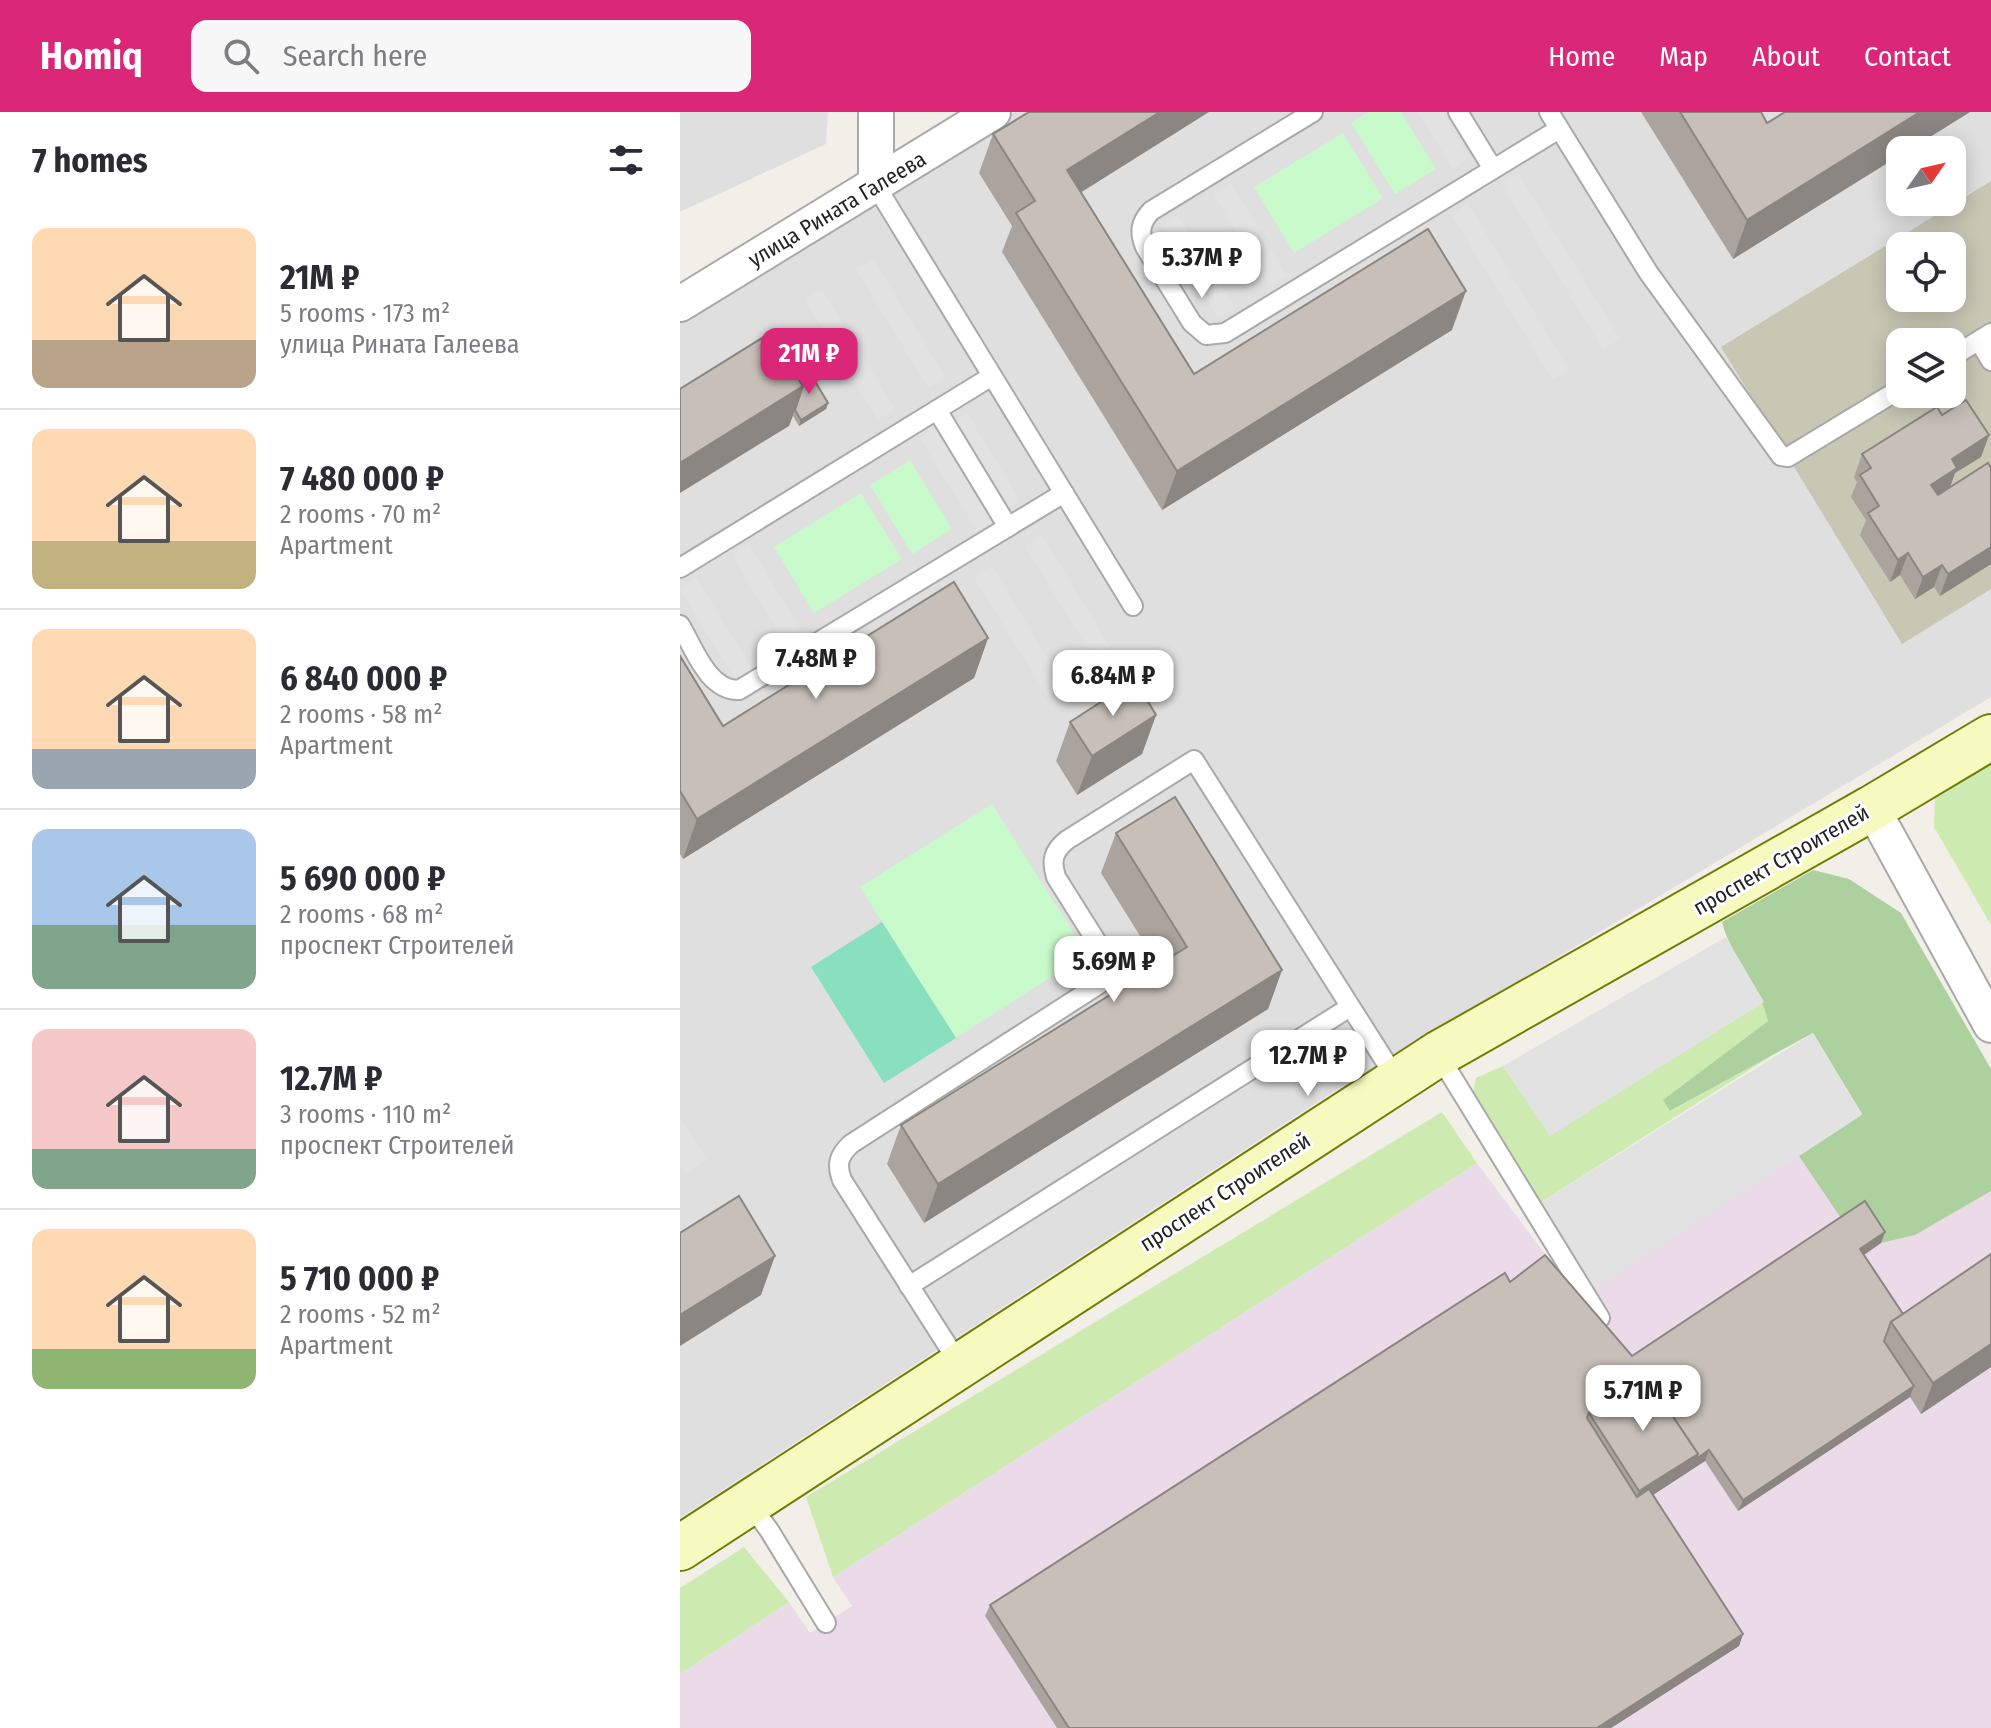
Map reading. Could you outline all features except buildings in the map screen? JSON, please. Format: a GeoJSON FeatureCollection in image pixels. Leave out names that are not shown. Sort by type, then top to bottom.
{"type":"FeatureCollection","features":[{"type":"Feature","properties":{"kind":"street"},"geometry":{"type":"LineString","coordinates":[[876,112],[876,186]]}},
{"type":"Feature","properties":{"kind":"street","name":"улица Рината Галеева"},"geometry":{"type":"LineString","coordinates":[[680,304],[993,112]]}},
{"type":"Feature","properties":{"kind":"street","name":"проспект Строителей"},"geometry":{"type":"LineString","coordinates":[[680,1548],[1438,1054],[1872,808],[1991,737]]}},
{"type":"Feature","properties":{"kind":"street"},"geometry":{"type":"LineString","coordinates":[[1872,808],[1991,1025]]}},
{"type":"Feature","properties":{"kind":"lane"},"geometry":{"type":"LineString","coordinates":[[1313,112],[1151,211],[1145,218],[1140,237],[1145,247],[1192,323],[1206,335],[1225,333],[1559,129]]}},
{"type":"Feature","properties":{"kind":"lane"},"geometry":{"type":"LineString","coordinates":[[1458,112],[1493,169]]}},
{"type":"Feature","properties":{"kind":"lane"},"geometry":{"type":"LineString","coordinates":[[1549,112],[1648,272],[1781,456],[1788,457],[1886,398]]}},
{"type":"Feature","properties":{"kind":"lane"},"geometry":{"type":"LineString","coordinates":[[876,186],[1133,606]]}},
{"type":"Feature","properties":{"kind":"lane"},"geometry":{"type":"LineString","coordinates":[[1966,349],[1985,337],[1991,361]]}},
{"type":"Feature","properties":{"kind":"lane"},"geometry":{"type":"LineString","coordinates":[[680,568],[992,376]]}},
{"type":"Feature","properties":{"kind":"lane"},"geometry":{"type":"LineString","coordinates":[[937,410],[1008,527]]}},
{"type":"Feature","properties":{"kind":"lane"},"geometry":{"type":"LineString","coordinates":[[680,625],[720,687],[739,690],[1064,493]]}},
{"type":"Feature","properties":{"kind":"lane"},"geometry":{"type":"LineString","coordinates":[[960,1365],[842,1180],[839,1162],[842,1153],[851,1144],[1101,983],[1106,975],[1105,955],[1056,877],[1052,865],[1053,855],[1067,840],[1194,760],[1397,1080]]}},
{"type":"Feature","properties":{"kind":"lane"},"geometry":{"type":"LineString","coordinates":[[909,1286],[1350,1007]]}},
{"type":"Feature","properties":{"kind":"lane"},"geometry":{"type":"LineString","coordinates":[[1438,1054],[1600,1318]]}},
{"type":"Feature","properties":{"kind":"lane"},"geometry":{"type":"LineString","coordinates":[[749,1503],[826,1623]]}},
{"type":"Feature","properties":{"kind":"shaded area"},"geometry":{"type":"Polygon","coordinates":[[[680,112],[828,112],[826,144],[680,212],[680,112]]]}},
{"type":"Feature","properties":{"kind":"shaded area"},"geometry":{"type":"Polygon","coordinates":[[[1015,112],[1991,112],[1991,697],[1333,1092],[680,1518],[680,319],[1015,112]]]}},
{"type":"Feature","properties":{"kind":"shaded area"},"geometry":{"type":"Polygon","coordinates":[[[1418,112],[1442,112],[1470,158],[1453,169],[1418,112]]]}},
{"type":"Feature","properties":{"kind":"shaded area"},"geometry":{"type":"Polygon","coordinates":[[[1518,173],[1620,339],[1603,349],[1501,183],[1518,173]]]}},
{"type":"Feature","properties":{"kind":"shaded area"},"geometry":{"type":"Polygon","coordinates":[[[1991,181],[1991,589],[1902,644],[1721,347],[1886,246],[1886,312],[1966,312],[1966,232],[1908,232],[1934,216],[1966,216],[1966,196],[1991,181]]]}},
{"type":"Feature","properties":{"kind":"shaded area"},"geometry":{"type":"Polygon","coordinates":[[[1231,183],[1287,276],[1270,286],[1213,194],[1231,183]]]}},
{"type":"Feature","properties":{"kind":"shaded area"},"geometry":{"type":"Polygon","coordinates":[[[1468,204],[1569,370],[1553,380],[1451,214],[1468,204]]]}},
{"type":"Feature","properties":{"kind":"shaded area"},"geometry":{"type":"Polygon","coordinates":[[[1178,215],[1235,308],[1218,319],[1161,226],[1178,215]]]}},
{"type":"Feature","properties":{"kind":"shaded area"},"geometry":{"type":"Polygon","coordinates":[[[873,259],[946,378],[928,388],[856,269],[873,259]]]}},
{"type":"Feature","properties":{"kind":"shaded area"},"geometry":{"type":"Polygon","coordinates":[[[822,289],[895,409],[878,420],[805,300],[822,289]]]}},
{"type":"Feature","properties":{"kind":"shaded area"},"geometry":{"type":"Polygon","coordinates":[[[967,413],[1020,500],[1003,510],[950,424],[967,413]]]}},
{"type":"Feature","properties":{"kind":"shaded area"},"geometry":{"type":"Polygon","coordinates":[[[936,427],[994,521],[977,531],[919,437],[936,427]]]}},
{"type":"Feature","properties":{"kind":"shaded area"},"geometry":{"type":"Polygon","coordinates":[[[1042,535],[1115,655],[1098,665],[1025,546],[1042,535]]]}},
{"type":"Feature","properties":{"kind":"shaded area"},"geometry":{"type":"Polygon","coordinates":[[[749,545],[806,638],[789,649],[732,556],[749,545]]]}},
{"type":"Feature","properties":{"kind":"shaded area"},"geometry":{"type":"Polygon","coordinates":[[[992,566],[1064,686],[1047,696],[974,577],[992,566]]]}},
{"type":"Feature","properties":{"kind":"shaded area"},"geometry":{"type":"Polygon","coordinates":[[[696,577],[753,670],[736,681],[680,590],[696,577]]]}},
{"type":"Feature","properties":{"kind":"shaded area"},"geometry":{"type":"Polygon","coordinates":[[[1726,937],[1764,1002],[1550,1136],[1503,1066],[1726,937]]]}},
{"type":"Feature","properties":{"kind":"shaded area"},"geometry":{"type":"Polygon","coordinates":[[[1813,1033],[1862,1115],[1585,1295],[1532,1208],[1813,1033]]]}},
{"type":"Feature","properties":{"kind":"shaded area"},"geometry":{"type":"Polygon","coordinates":[[[1892,1095],[1991,1180],[1991,1728],[680,1728],[680,1674],[789,1602],[810,1633],[852,1606],[833,1577],[1477,1163],[1578,1298],[1892,1095]]]}},
{"type":"Feature","properties":{"kind":"shaded area"},"geometry":{"type":"Polygon","coordinates":[[[680,1117],[707,1160],[685,1174],[680,1166],[680,1117]]]}},
{"type":"Feature","properties":{"kind":"green space"},"geometry":{"type":"Polygon","coordinates":[[[1368,112],[1401,112],[1436,169],[1395,194],[1351,123],[1368,112]]]}},
{"type":"Feature","properties":{"kind":"green space"},"geometry":{"type":"Polygon","coordinates":[[[1343,133],[1383,198],[1294,253],[1254,187],[1343,133]]]}},
{"type":"Feature","properties":{"kind":"green space"},"geometry":{"type":"Polygon","coordinates":[[[910,460],[952,529],[912,554],[870,485],[910,460]]]}},
{"type":"Feature","properties":{"kind":"green space"},"geometry":{"type":"Polygon","coordinates":[[[861,493],[902,559],[814,613],[774,547],[861,493]]]}},
{"type":"Feature","properties":{"kind":"green space"},"geometry":{"type":"Polygon","coordinates":[[[1991,764],[1991,925],[1934,827],[1935,797],[1991,764]]]}},
{"type":"Feature","properties":{"kind":"green space"},"geometry":{"type":"Polygon","coordinates":[[[992,804],[1087,954],[956,1038],[860,887],[992,804]]]}},
{"type":"Feature","properties":{"kind":"green space"},"geometry":{"type":"Polygon","coordinates":[[[1813,870],[1849,879],[1901,913],[1991,1069],[1991,1191],[1915,1235],[1881,1243],[1861,1213],[1845,1224],[1799,1156],[1862,1114],[1813,1033],[1670,1111],[1663,1100],[1768,1021],[1759,995],[1722,922],[1813,870]]]}},
{"type":"Feature","properties":{"kind":"green space"},"geometry":{"type":"Polygon","coordinates":[[[882,922],[956,1038],[884,1083],[811,967],[882,922]]]}},
{"type":"Feature","properties":{"kind":"green space"},"geometry":{"type":"Polygon","coordinates":[[[1764,1002],[1768,1021],[1664,1100],[1671,1111],[1776,1053],[1532,1208],[1470,1107],[1476,1078],[1503,1066],[1550,1135],[1764,1002]]]}},
{"type":"Feature","properties":{"kind":"green space"},"geometry":{"type":"Polygon","coordinates":[[[1442,1112],[1477,1163],[833,1577],[806,1497],[1442,1112]]]}},
{"type":"Feature","properties":{"kind":"green space"},"geometry":{"type":"Polygon","coordinates":[[[744,1547],[789,1602],[680,1674],[680,1588],[744,1547]]]}}]}
